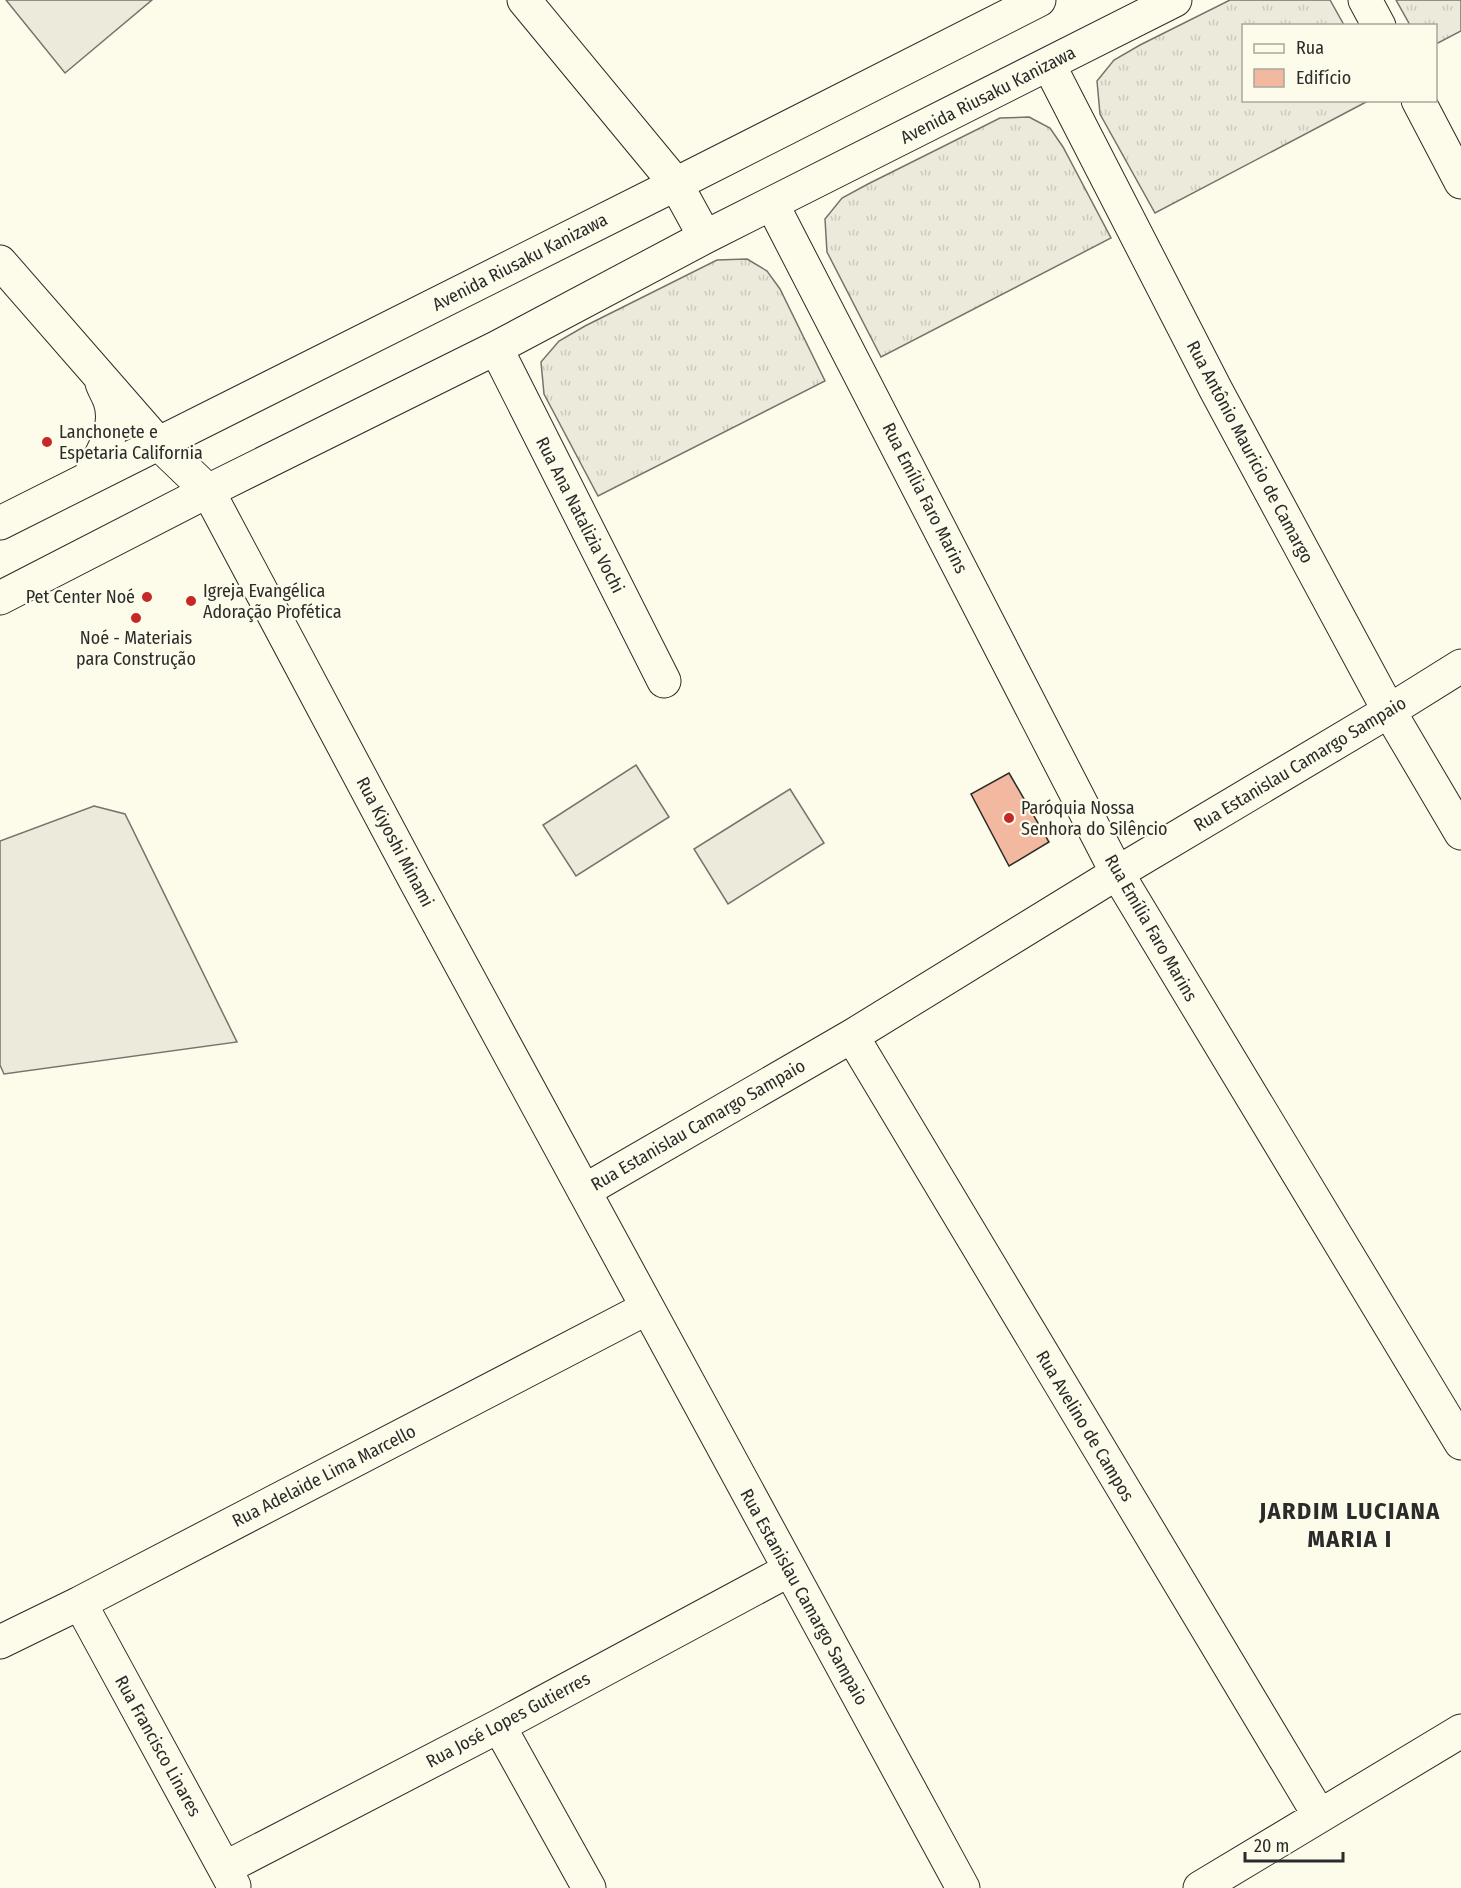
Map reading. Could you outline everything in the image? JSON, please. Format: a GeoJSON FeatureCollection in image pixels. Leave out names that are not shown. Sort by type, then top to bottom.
{"type":"FeatureCollection","features":[{"type":"Feature","properties":{"kind":"street"},"geometry":{"type":"LineString","coordinates":[[524,0],[676,184],[705,237]]}},
{"type":"Feature","properties":{"kind":"street","name":"Avenida Riusaku Kanizawa"},"geometry":{"type":"LineString","coordinates":[[0,523],[1039,0]]}},
{"type":"Feature","properties":{"kind":"street","name":"Avenida Riusaku Kanizawa"},"geometry":{"type":"LineString","coordinates":[[0,598],[158,517],[198,482],[496,348],[705,237],[1175,0]]}},
{"type":"Feature","properties":{"kind":"street"},"geometry":{"type":"LineString","coordinates":[[1365,0],[1377,24]]}},
{"type":"Feature","properties":{"kind":"street","name":"Rua Antônio Mauricio de Camargo"},"geometry":{"type":"LineString","coordinates":[[1049,65],[1216,390],[1389,711],[1461,833]]}},
{"type":"Feature","properties":{"kind":"street"},"geometry":{"type":"LineString","coordinates":[[1419,102],[1461,182]]}},
{"type":"Feature","properties":{"kind":"street","name":"Rua Emília Faro Marins"},"geometry":{"type":"LineString","coordinates":[[772,204],[1117,873],[1461,1443]]}},
{"type":"Feature","properties":{"kind":"street","name":"Rua Kiyoshi Minami"},"geometry":{"type":"LineString","coordinates":[[0,262],[158,443],[198,482],[584,1191]]}},
{"type":"Feature","properties":{"kind":"street","name":"Rua Ana Natalizia Vochi"},"geometry":{"type":"LineString","coordinates":[[496,348],[664,681]]}},
{"type":"Feature","properties":{"kind":"street"},"geometry":{"type":"LineString","coordinates":[[89,477],[106,448],[113,419],[110,401],[98,376]]}},
{"type":"Feature","properties":{"kind":"street","name":"Rua Estanislau Camargo Sampaio"},"geometry":{"type":"LineString","coordinates":[[963,1888],[584,1191],[852,1036],[1461,666]]}},
{"type":"Feature","properties":{"kind":"street","name":"Rua Avelino de Campos"},"geometry":{"type":"LineString","coordinates":[[852,1036],[1319,1815]]}},
{"type":"Feature","properties":{"kind":"street","name":"Rua Adelaide Lima Marcello"},"geometry":{"type":"LineString","coordinates":[[0,1642],[80,1604],[648,1308]]}},
{"type":"Feature","properties":{"kind":"street","name":"Rua José Lopes Gutierres"},"geometry":{"type":"LineString","coordinates":[[230,1878],[499,1726],[789,1570]]}},
{"type":"Feature","properties":{"kind":"street","name":"Rua Francisco Linares"},"geometry":{"type":"LineString","coordinates":[[80,1604],[230,1878]]}},
{"type":"Feature","properties":{"kind":"street"},"geometry":{"type":"LineString","coordinates":[[499,1726],[589,1888]]}},
{"type":"Feature","properties":{"kind":"street"},"geometry":{"type":"LineString","coordinates":[[1200,1888],[1461,1731]]}},
{"type":"Feature","properties":{"kind":"green space"},"geometry":{"type":"Polygon","coordinates":[[[6,0],[152,0],[65,73],[6,0]]]}},
{"type":"Feature","properties":{"kind":"green space"},"geometry":{"type":"Polygon","coordinates":[[[1230,0],[1330,0],[1343,24],[1242,24],[1242,102],[1366,102],[1155,213],[1100,114],[1097,81],[1114,60],[1230,0]]]}},
{"type":"Feature","properties":{"kind":"green space"},"geometry":{"type":"Polygon","coordinates":[[[1396,0],[1461,0],[1461,31],[1437,43],[1437,24],[1409,24],[1396,0]]]}},
{"type":"Feature","properties":{"kind":"green space"},"geometry":{"type":"Polygon","coordinates":[[[1029,117],[1050,128],[1063,147],[1111,238],[881,357],[827,252],[825,219],[842,198],[1000,118],[1029,117]]]}},
{"type":"Feature","properties":{"kind":"green space"},"geometry":{"type":"Polygon","coordinates":[[[747,259],[767,271],[780,289],[825,381],[598,496],[544,394],[541,362],[559,341],[717,260],[747,259]]]}},
{"type":"Feature","properties":{"kind":"green space"},"geometry":{"type":"Polygon","coordinates":[[[636,765],[669,817],[576,876],[543,825],[636,765]]]}},
{"type":"Feature","properties":{"kind":"green space"},"geometry":{"type":"Polygon","coordinates":[[[790,789],[824,843],[728,904],[694,849],[790,789]]]}},
{"type":"Feature","properties":{"kind":"green space"},"geometry":{"type":"Polygon","coordinates":[[[94,806],[125,814],[237,1042],[4,1074],[0,1065],[0,841],[94,806]]]}},
{"type":"Feature","properties":{"kind":"building","name":"Paróquia Nossa Senhora do Silêncio"},"geometry":{"type":"Polygon","coordinates":[[[1009,773],[1049,842],[1009,866],[971,794],[1009,773]]]}},
{"type":"Feature","properties":{"kind":"place","name":"Lanchonete e Espetaria California"},"geometry":{"type":"Point","coordinates":[47,442]}},
{"type":"Feature","properties":{"kind":"place","name":"Pet Center Noé"},"geometry":{"type":"Point","coordinates":[147,597]}},
{"type":"Feature","properties":{"kind":"place","name":"Igreja Evangélica Adoração Profética"},"geometry":{"type":"Point","coordinates":[191,601]}},
{"type":"Feature","properties":{"kind":"place","name":"Noé - Materiais para Construção"},"geometry":{"type":"Point","coordinates":[136,618]}},
{"type":"Feature","properties":{"kind":"place","name":"Paróquia Nossa Senhora do Silêncio"},"geometry":{"type":"Point","coordinates":[1009,818]}},
{"type":"Feature","properties":{"kind":"district","name":"JARDIM LUCIANA MARIA I"},"geometry":{"type":"Point","coordinates":[1350,1525]}}]}
